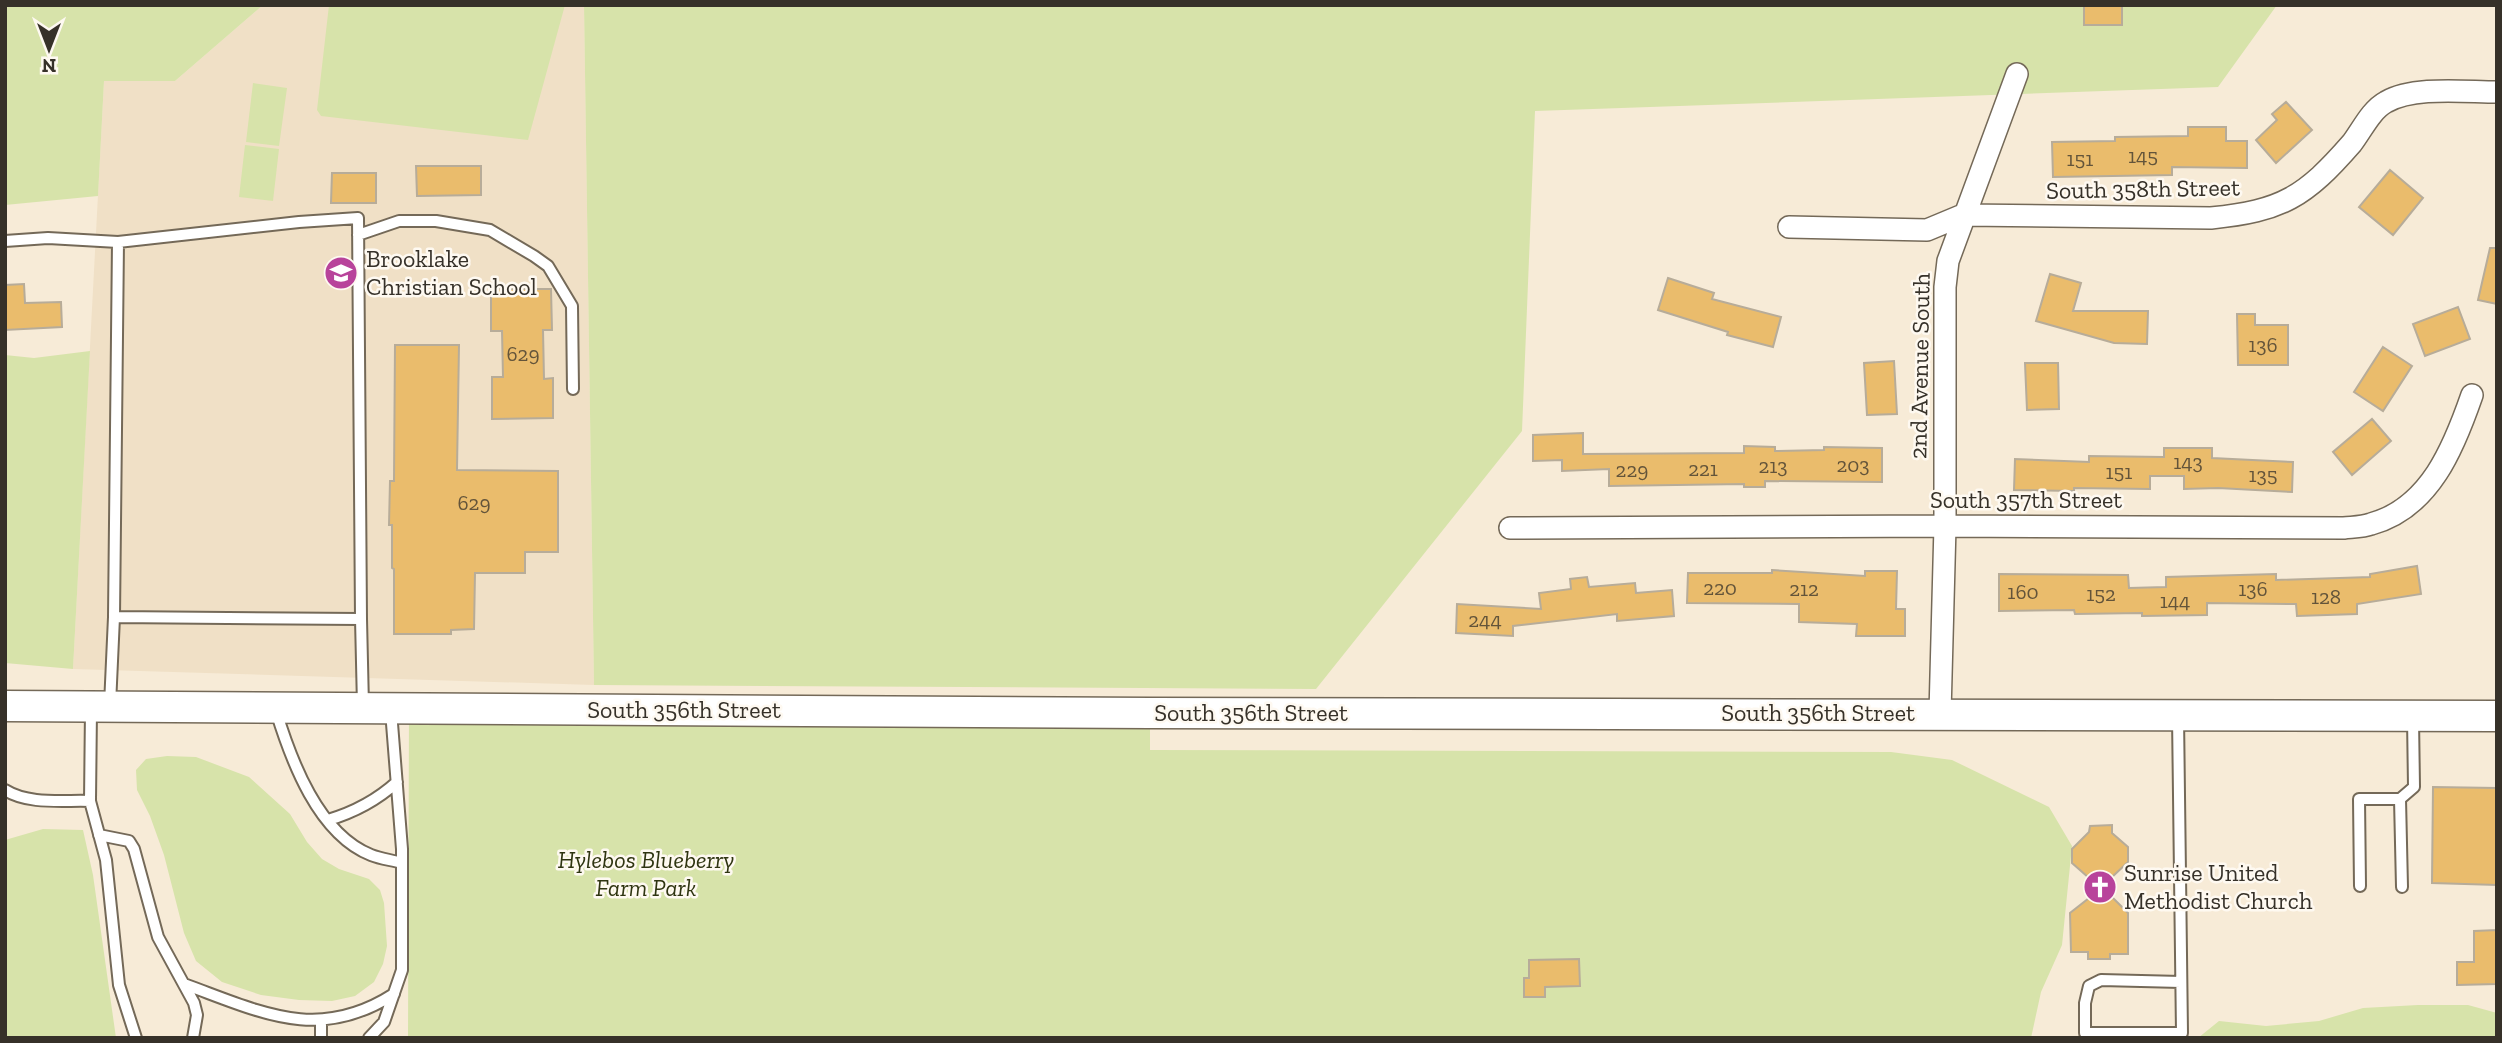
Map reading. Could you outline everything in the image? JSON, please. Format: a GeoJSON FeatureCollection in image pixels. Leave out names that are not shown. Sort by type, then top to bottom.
{"type":"FeatureCollection","features":[{"type":"Feature","properties":{"kind":"main road","name":"South 356th Street"},"geometry":{"type":"LineString","coordinates":[[5,706],[1136,713],[2497,716]]}},
{"type":"Feature","properties":{"kind":"street","name":"2nd Avenue South"},"geometry":{"type":"LineString","coordinates":[[1940,713],[1945,526],[1945,287],[1948,261],[2017,74]]}},
{"type":"Feature","properties":{"kind":"street","name":"South 358th Street"},"geometry":{"type":"LineString","coordinates":[[1789,227],[1927,230],[1963,215],[2211,218],[2263,211],[2280,205],[2309,186],[2351,144],[2383,103],[2401,96],[2424,93],[2497,92]]}},
{"type":"Feature","properties":{"kind":"street","name":"South 357th Street"},"geometry":{"type":"LineString","coordinates":[[1510,528],[2344,528],[2372,524],[2418,498],[2447,459],[2472,395]]}},
{"type":"Feature","properties":{"kind":"lane"},"geometry":{"type":"LineString","coordinates":[[5,241],[48,238],[118,242],[358,218],[361,619],[377,708],[397,782],[402,863],[402,970],[384,1022],[369,1038]]}},
{"type":"Feature","properties":{"kind":"lane"},"geometry":{"type":"LineString","coordinates":[[358,235],[399,221],[436,221],[490,230],[548,266],[572,306],[573,390]]}},
{"type":"Feature","properties":{"kind":"lane"},"geometry":{"type":"LineString","coordinates":[[118,242],[114,617],[100,706],[90,801],[106,860],[119,985],[136,1038]]}},
{"type":"Feature","properties":{"kind":"lane"},"geometry":{"type":"LineString","coordinates":[[114,617],[361,619]]}},
{"type":"Feature","properties":{"kind":"lane"},"geometry":{"type":"LineString","coordinates":[[275,708],[301,780],[334,829],[371,855],[402,863]]}},
{"type":"Feature","properties":{"kind":"lane"},"geometry":{"type":"LineString","coordinates":[[2178,714],[2182,1032],[2085,1033],[2085,1003],[2090,986],[2101,981],[2181,982]]}},
{"type":"Feature","properties":{"kind":"lane"},"geometry":{"type":"LineString","coordinates":[[2360,886],[2359,799],[2400,799],[2414,787],[2413,715]]}},
{"type":"Feature","properties":{"kind":"lane"},"geometry":{"type":"LineString","coordinates":[[328,820],[362,808],[397,782]]}},
{"type":"Feature","properties":{"kind":"lane"},"geometry":{"type":"LineString","coordinates":[[5,790],[14,796],[30,800],[90,801]]}},
{"type":"Feature","properties":{"kind":"lane"},"geometry":{"type":"LineString","coordinates":[[2400,799],[2402,887]]}},
{"type":"Feature","properties":{"kind":"lane"},"geometry":{"type":"LineString","coordinates":[[99,835],[129,841],[134,849],[158,937],[194,1003],[197,1015],[193,1038]]}},
{"type":"Feature","properties":{"kind":"lane"},"geometry":{"type":"LineString","coordinates":[[184,984],[266,1014],[321,1021],[365,1010],[394,995]]}},
{"type":"Feature","properties":{"kind":"lane"},"geometry":{"type":"LineString","coordinates":[[321,1021],[321,1038]]}},
{"type":"Feature","properties":{"kind":"shaded area","name":"Brooklake Christian School"},"geometry":{"type":"Polygon","coordinates":[[[263,5],[584,5],[594,685],[73,669],[104,81],[175,81],[263,5]]]}},
{"type":"Feature","properties":{"kind":"green space"},"geometry":{"type":"Polygon","coordinates":[[[5,5],[263,5],[175,81],[104,81],[98,196],[5,205],[5,5]]]}},
{"type":"Feature","properties":{"kind":"green space"},"geometry":{"type":"Polygon","coordinates":[[[329,5],[565,5],[528,140],[321,116],[317,110],[329,5]]]}},
{"type":"Feature","properties":{"kind":"green space"},"geometry":{"type":"Polygon","coordinates":[[[584,5],[2277,5],[2218,87],[1535,111],[1522,431],[1316,689],[594,685],[584,5]]]}},
{"type":"Feature","properties":{"kind":"green space"},"geometry":{"type":"Polygon","coordinates":[[[253,83],[287,88],[279,146],[246,142],[253,83]]]}},
{"type":"Feature","properties":{"kind":"green space"},"geometry":{"type":"Polygon","coordinates":[[[245,145],[279,149],[273,201],[239,197],[245,145]]]}},
{"type":"Feature","properties":{"kind":"green space"},"geometry":{"type":"Polygon","coordinates":[[[90,351],[73,669],[5,663],[5,355],[34,358],[90,351]]]}},
{"type":"Feature","properties":{"kind":"green space","name":"Hylebos Blueberry Farm Park"},"geometry":{"type":"Polygon","coordinates":[[[409,709],[1150,713],[1150,750],[1891,752],[1952,760],[2049,807],[2072,846],[2062,945],[2041,992],[2031,1038],[408,1038],[409,709]]]}},
{"type":"Feature","properties":{"kind":"green space"},"geometry":{"type":"Polygon","coordinates":[[[167,756],[196,757],[249,777],[290,814],[307,842],[322,859],[339,869],[369,879],[380,890],[384,903],[387,946],[383,964],[374,982],[355,996],[332,1001],[299,1000],[261,995],[222,982],[196,961],[184,933],[164,855],[137,790],[136,770],[146,759],[167,756]]]}},
{"type":"Feature","properties":{"kind":"green space"},"geometry":{"type":"Polygon","coordinates":[[[43,829],[83,830],[93,875],[116,1038],[5,1038],[5,840],[43,829]]]}},
{"type":"Feature","properties":{"kind":"green space"},"geometry":{"type":"Polygon","coordinates":[[[2468,1005],[2497,1013],[2497,1038],[2198,1038],[2219,1021],[2266,1026],[2319,1021],[2363,1008],[2468,1005]]]}},
{"type":"Feature","properties":{"kind":"building"},"geometry":{"type":"Polygon","coordinates":[[[2084,5],[2122,5],[2122,25],[2084,25],[2084,5]]]}},
{"type":"Feature","properties":{"kind":"building"},"geometry":{"type":"Polygon","coordinates":[[[2286,102],[2312,130],[2276,163],[2256,140],[2277,120],[2272,114],[2286,102]]]}},
{"type":"Feature","properties":{"kind":"building"},"geometry":{"type":"Polygon","coordinates":[[[2188,127],[2226,127],[2226,141],[2247,141],[2247,168],[2172,167],[2172,175],[2053,177],[2052,142],[2115,141],[2115,137],[2188,136],[2188,127]]]}},
{"type":"Feature","properties":{"kind":"building"},"geometry":{"type":"Polygon","coordinates":[[[416,166],[481,166],[481,195],[417,196],[416,166]]]}},
{"type":"Feature","properties":{"kind":"building"},"geometry":{"type":"Polygon","coordinates":[[[2390,170],[2423,198],[2393,235],[2359,207],[2390,170]]]}},
{"type":"Feature","properties":{"kind":"building"},"geometry":{"type":"Polygon","coordinates":[[[332,173],[376,173],[376,203],[331,203],[332,173]]]}},
{"type":"Feature","properties":{"kind":"building"},"geometry":{"type":"Polygon","coordinates":[[[2490,248],[2497,248],[2497,304],[2478,300],[2490,248]]]}},
{"type":"Feature","properties":{"kind":"building"},"geometry":{"type":"Polygon","coordinates":[[[2050,274],[2081,283],[2073,311],[2148,311],[2147,344],[2114,343],[2036,321],[2050,274]]]}},
{"type":"Feature","properties":{"kind":"building"},"geometry":{"type":"Polygon","coordinates":[[[1668,278],[1714,293],[1712,299],[1781,317],[1773,347],[1727,335],[1728,332],[1658,310],[1668,278]]]}},
{"type":"Feature","properties":{"kind":"building"},"geometry":{"type":"Polygon","coordinates":[[[24,284],[25,303],[61,302],[62,327],[5,330],[5,285],[24,284]]]}},
{"type":"Feature","properties":{"kind":"building"},"geometry":{"type":"Polygon","coordinates":[[[491,289],[551,289],[552,330],[543,330],[544,379],[553,378],[553,418],[492,419],[492,377],[503,377],[502,331],[491,331],[491,289]]]}},
{"type":"Feature","properties":{"kind":"building"},"geometry":{"type":"Polygon","coordinates":[[[2458,307],[2470,339],[2425,356],[2413,324],[2458,307]]]}},
{"type":"Feature","properties":{"kind":"building"},"geometry":{"type":"Polygon","coordinates":[[[2237,314],[2255,314],[2255,325],[2288,325],[2288,365],[2238,365],[2237,314]]]}},
{"type":"Feature","properties":{"kind":"building"},"geometry":{"type":"Polygon","coordinates":[[[395,345],[459,345],[457,470],[558,471],[558,552],[525,552],[525,573],[475,573],[474,629],[451,630],[451,634],[394,634],[392,525],[389,525],[390,481],[394,481],[395,345]]]}},
{"type":"Feature","properties":{"kind":"building"},"geometry":{"type":"Polygon","coordinates":[[[2383,347],[2412,366],[2383,411],[2354,392],[2383,347]]]}},
{"type":"Feature","properties":{"kind":"building"},"geometry":{"type":"Polygon","coordinates":[[[1894,361],[1897,414],[1867,415],[1864,363],[1894,361]]]}},
{"type":"Feature","properties":{"kind":"building"},"geometry":{"type":"Polygon","coordinates":[[[2025,363],[2058,363],[2059,409],[2027,410],[2025,363]]]}},
{"type":"Feature","properties":{"kind":"building"},"geometry":{"type":"Polygon","coordinates":[[[2372,419],[2391,441],[2352,475],[2333,452],[2372,419]]]}},
{"type":"Feature","properties":{"kind":"building"},"geometry":{"type":"Polygon","coordinates":[[[1583,433],[1583,454],[1744,453],[1744,446],[1775,447],[1775,451],[1824,450],[1824,447],[1882,448],[1882,482],[1765,481],[1765,487],[1744,487],[1744,484],[1609,486],[1609,469],[1562,471],[1562,460],[1533,461],[1533,435],[1583,433]]]}},
{"type":"Feature","properties":{"kind":"building"},"geometry":{"type":"Polygon","coordinates":[[[2164,448],[2212,448],[2212,458],[2293,462],[2292,492],[2184,489],[2184,476],[2150,476],[2150,489],[2014,490],[2015,459],[2089,462],[2089,456],[2164,457],[2164,448]]]}},
{"type":"Feature","properties":{"kind":"building"},"geometry":{"type":"Polygon","coordinates":[[[2417,566],[2421,594],[2357,604],[2357,614],[2297,616],[2296,604],[2207,603],[2207,615],[2075,614],[2074,610],[1999,611],[1999,574],[2128,575],[2129,588],[2166,587],[2166,577],[2276,574],[2276,580],[2370,577],[2370,574],[2417,566]]]}},
{"type":"Feature","properties":{"kind":"building"},"geometry":{"type":"Polygon","coordinates":[[[1772,570],[1865,576],[1865,571],[1897,571],[1896,609],[1905,609],[1905,636],[1856,636],[1857,624],[1799,622],[1799,604],[1687,603],[1688,573],[1772,573],[1772,570]]]}},
{"type":"Feature","properties":{"kind":"building"},"geometry":{"type":"Polygon","coordinates":[[[1587,577],[1589,587],[1635,583],[1636,593],[1672,590],[1674,616],[1617,621],[1617,614],[1513,626],[1513,636],[1456,633],[1457,604],[1541,609],[1539,593],[1571,589],[1570,579],[1587,577]]]}},
{"type":"Feature","properties":{"kind":"building"},"geometry":{"type":"Polygon","coordinates":[[[2433,787],[2497,788],[2497,885],[2432,883],[2433,787]]]}},
{"type":"Feature","properties":{"kind":"building","name":"Sunrise United Methodist Church"},"geometry":{"type":"Polygon","coordinates":[[[2112,825],[2112,833],[2128,847],[2128,862],[2111,878],[2111,896],[2128,913],[2128,954],[2110,954],[2110,959],[2088,959],[2088,952],[2071,952],[2070,913],[2089,898],[2089,878],[2072,863],[2072,849],[2089,832],[2090,826],[2112,825]]]}},
{"type":"Feature","properties":{"kind":"building"},"geometry":{"type":"Polygon","coordinates":[[[2497,930],[2497,984],[2457,985],[2457,962],[2474,962],[2474,931],[2497,930]]]}},
{"type":"Feature","properties":{"kind":"building"},"geometry":{"type":"Polygon","coordinates":[[[1579,959],[1580,986],[1545,987],[1545,997],[1524,997],[1524,978],[1529,978],[1529,960],[1579,959]]]}},
{"type":"Feature","properties":{"kind":"place","name":"Brooklake Christian School"},"geometry":{"type":"Point","coordinates":[341,273]}},
{"type":"Feature","properties":{"kind":"place","name":"Sunrise United Methodist Church"},"geometry":{"type":"Point","coordinates":[2100,887]}}]}
